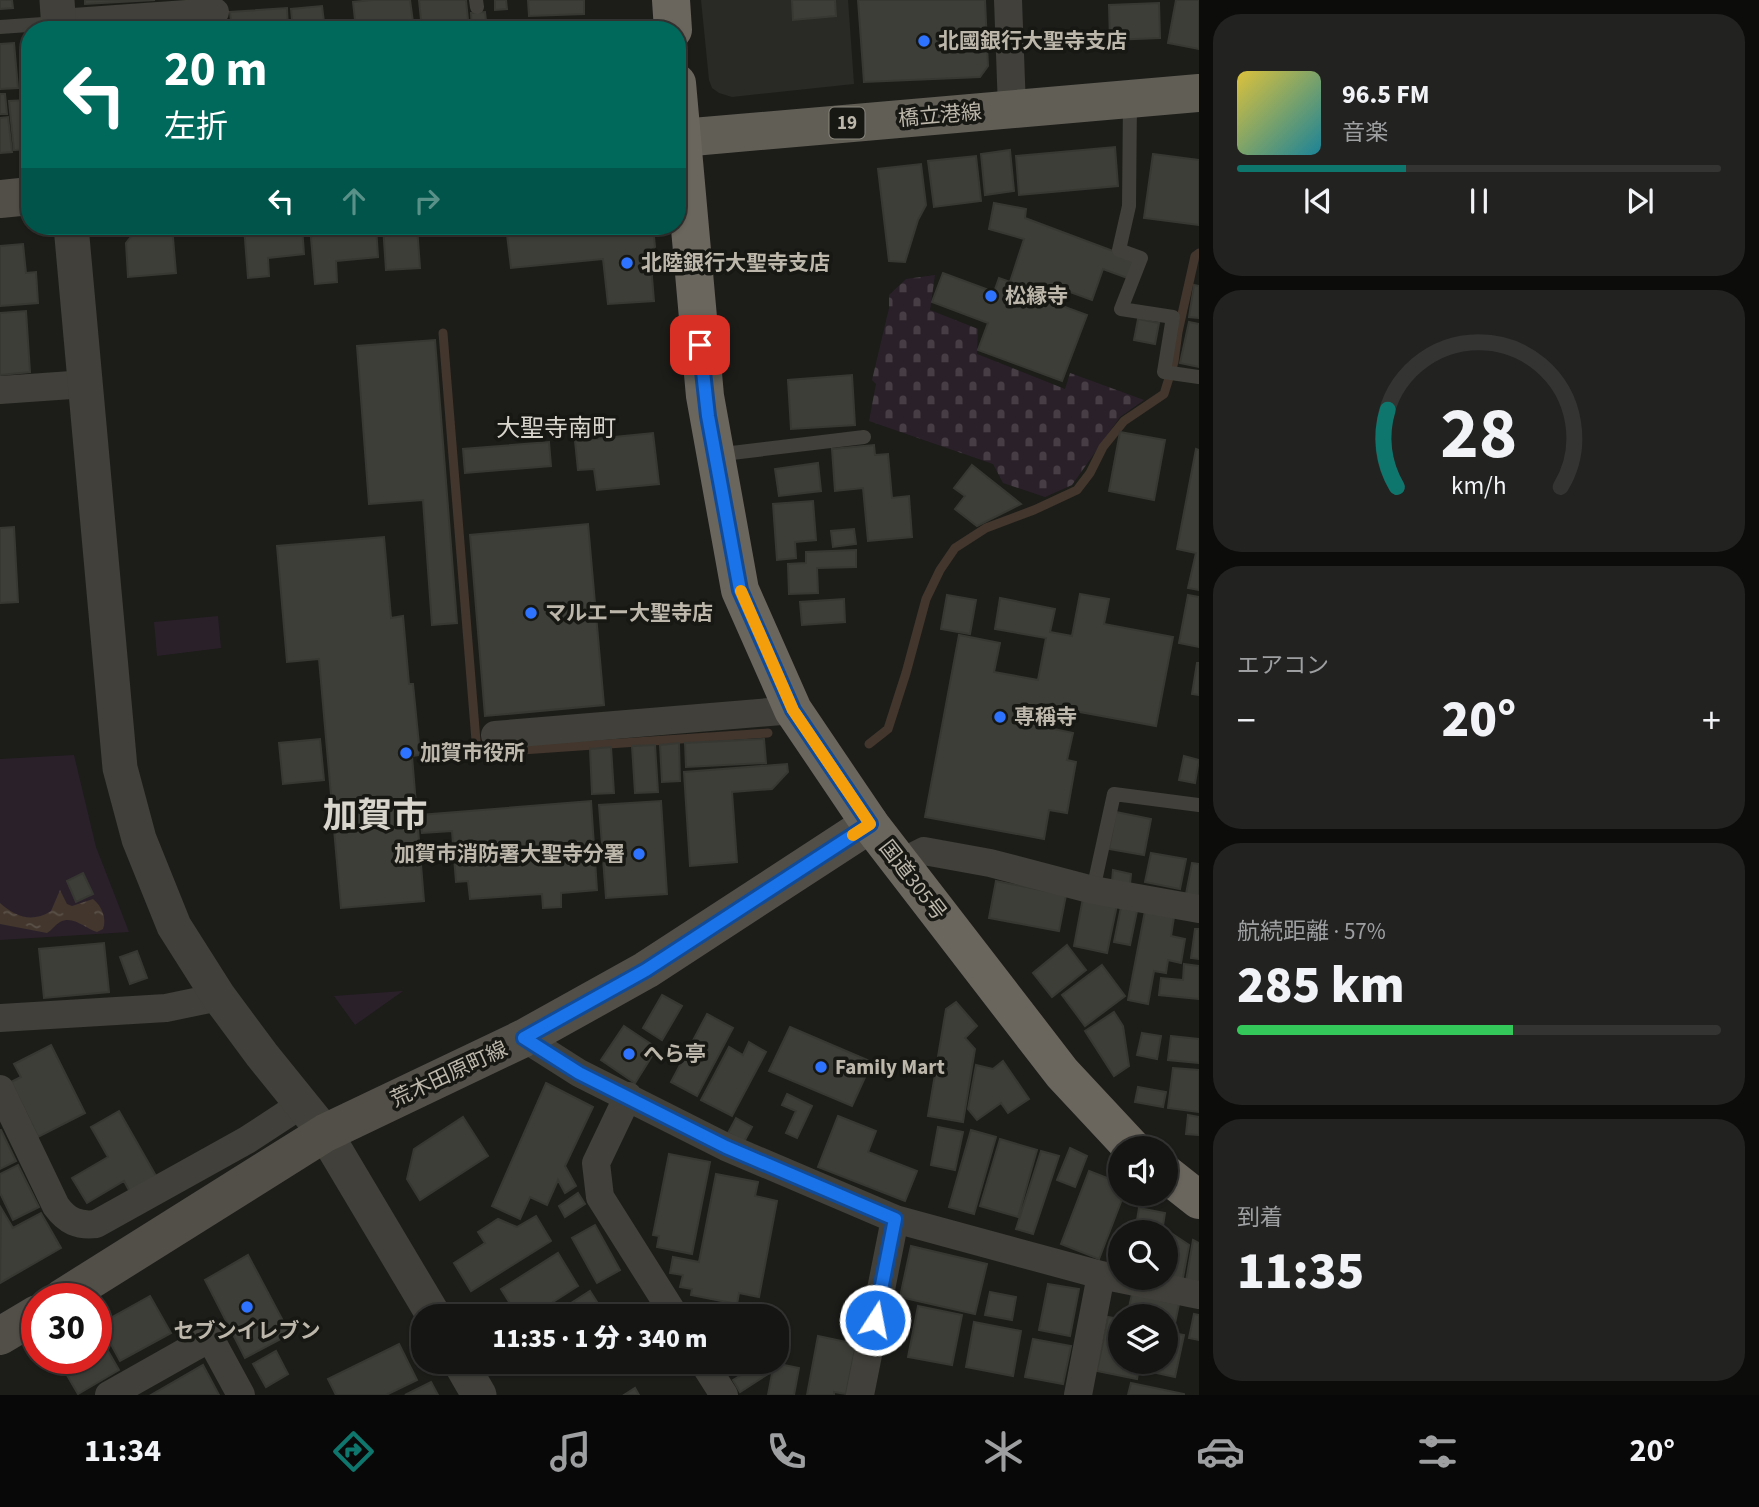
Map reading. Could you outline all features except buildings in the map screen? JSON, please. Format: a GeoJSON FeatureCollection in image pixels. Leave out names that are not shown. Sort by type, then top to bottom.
{"type":"FeatureCollection","features":[{"type":"Feature","properties":{"kind":"highway"},"geometry":{"type":"LineString","coordinates":[[671,0],[672,21]]}},
{"type":"Feature","properties":{"kind":"highway","name":"国道305号"},"geometry":{"type":"LineString","coordinates":[[686,208],[705,396],[740,590],[793,710],[870,824],[900,863],[1062,1073],[1121,1136]]}},
{"type":"Feature","properties":{"kind":"highway"},"geometry":{"type":"LineString","coordinates":[[1178,1183],[1199,1200]]}},
{"type":"Feature","properties":{"kind":"main road","name":"橋立港線"},"geometry":{"type":"LineString","coordinates":[[686,138],[1199,93]]}},
{"type":"Feature","properties":{"kind":"main road"},"geometry":{"type":"LineString","coordinates":[[0,198],[21,197]]}},
{"type":"Feature","properties":{"kind":"main road","name":"荒木田原町線"},"geometry":{"type":"LineString","coordinates":[[83,1283],[314,1118],[524,1038],[646,970],[870,824]]}},
{"type":"Feature","properties":{"kind":"main road"},"geometry":{"type":"LineString","coordinates":[[0,1336],[21,1324]]}},
{"type":"Feature","properties":{"kind":"street"},"geometry":{"type":"LineString","coordinates":[[1008,0],[1012,108]]}},
{"type":"Feature","properties":{"kind":"street"},"geometry":{"type":"LineString","coordinates":[[58,18],[216,14]]}},
{"type":"Feature","properties":{"kind":"street"},"geometry":{"type":"LineString","coordinates":[[72,235],[120,768],[139,839],[174,926],[219,997],[314,1118],[427,1304]]}},
{"type":"Feature","properties":{"kind":"street"},"geometry":{"type":"LineString","coordinates":[[0,390],[86,384]]}},
{"type":"Feature","properties":{"kind":"street"},"geometry":{"type":"LineString","coordinates":[[495,736],[793,710]]}},
{"type":"Feature","properties":{"kind":"street"},"geometry":{"type":"LineString","coordinates":[[900,863],[925,851],[990,863],[1093,890],[1199,909]]}},
{"type":"Feature","properties":{"kind":"street"},"geometry":{"type":"LineString","coordinates":[[0,1018],[166,1008],[219,997]]}},
{"type":"Feature","properties":{"kind":"street"},"geometry":{"type":"LineString","coordinates":[[524,1038],[579,1073],[726,1147],[895,1219],[1101,1275],[1199,1296]]}},
{"type":"Feature","properties":{"kind":"street"},"geometry":{"type":"LineString","coordinates":[[0,1089],[56,1206],[64,1217],[84,1226],[96,1224],[247,1140],[314,1118]]}},
{"type":"Feature","properties":{"kind":"street"},"geometry":{"type":"LineString","coordinates":[[628,1097],[596,1163],[600,1197],[667,1304]]}},
{"type":"Feature","properties":{"kind":"street"},"geometry":{"type":"LineString","coordinates":[[860,1395],[895,1219]]}},
{"type":"Feature","properties":{"kind":"street"},"geometry":{"type":"LineString","coordinates":[[1078,1395],[1101,1275]]}},
{"type":"Feature","properties":{"kind":"street"},"geometry":{"type":"LineString","coordinates":[[109,1395],[211,1338],[241,1395]]}},
{"type":"Feature","properties":{"kind":"street"},"geometry":{"type":"LineString","coordinates":[[467,1374],[479,1395]]}},
{"type":"Feature","properties":{"kind":"street"},"geometry":{"type":"LineString","coordinates":[[711,1374],[724,1395]]}},
{"type":"Feature","properties":{"kind":"lane"},"geometry":{"type":"LineString","coordinates":[[39,21],[58,18]]}},
{"type":"Feature","properties":{"kind":"lane"},"geometry":{"type":"LineString","coordinates":[[0,27],[21,24]]}},
{"type":"Feature","properties":{"kind":"lane"},"geometry":{"type":"LineString","coordinates":[[1130,98],[1129,206],[1119,250],[1141,258],[1121,309],[1173,317],[1164,372],[1199,377]]}},
{"type":"Feature","properties":{"kind":"lane"},"geometry":{"type":"LineString","coordinates":[[715,455],[864,437]]}},
{"type":"Feature","properties":{"kind":"lane"},"geometry":{"type":"LineString","coordinates":[[1093,890],[1114,794],[1199,805]]}},
{"type":"Feature","properties":{"kind":"shaded area"},"geometry":{"type":"Polygon","coordinates":[[[701,0],[848,0],[854,84],[732,97],[719,93],[712,88],[709,80],[701,0]]]}},
{"type":"Feature","properties":{"kind":"green space"},"geometry":{"type":"Polygon","coordinates":[[[935,275],[930,310],[978,329],[977,354],[1065,389],[1070,373],[1144,400],[1120,417],[1072,485],[1045,497],[1003,483],[993,464],[869,421],[876,384],[872,380],[889,308],[889,295],[906,279],[935,275]]]}},
{"type":"Feature","properties":{"kind":"green space"},"geometry":{"type":"Polygon","coordinates":[[[218,616],[221,648],[157,656],[154,622],[218,616]]]}},
{"type":"Feature","properties":{"kind":"green space"},"geometry":{"type":"Polygon","coordinates":[[[74,755],[96,847],[129,932],[0,940],[0,759],[74,755]]]}},
{"type":"Feature","properties":{"kind":"green space"},"geometry":{"type":"Polygon","coordinates":[[[403,991],[355,1025],[334,996],[403,991]]]}},
{"type":"Feature","properties":{"kind":"water"},"geometry":{"type":"Polygon","coordinates":[[[60,890],[67,904],[72,906],[93,899],[103,913],[103,929],[97,932],[70,920],[60,922],[47,933],[0,924],[0,903],[18,915],[37,917],[51,911],[60,890]]]}},
{"type":"Feature","properties":{"kind":"waterway"},"geometry":{"type":"LineString","coordinates":[[869,744],[888,729],[926,599],[940,570],[955,548],[986,528],[1077,490],[1090,473],[1103,447],[1124,421],[1164,394],[1174,362],[1195,256],[1199,253]]}},
{"type":"Feature","properties":{"kind":"waterway"},"geometry":{"type":"LineString","coordinates":[[443,333],[477,753],[768,733]]}},
{"type":"Feature","properties":{"kind":"slow traffic"},"geometry":{"type":"LineString","coordinates":[[741,591],[793,710],[870,824],[853,835]]}},
{"type":"Feature","properties":{"kind":"place","name":"北國銀行大聖寺支店"},"geometry":{"type":"Point","coordinates":[924,41]}},
{"type":"Feature","properties":{"kind":"place","name":"北陸銀行大聖寺支店"},"geometry":{"type":"Point","coordinates":[627,263]}},
{"type":"Feature","properties":{"kind":"place","name":"松縁寺"},"geometry":{"type":"Point","coordinates":[991,296]}},
{"type":"Feature","properties":{"kind":"place","name":"マルエー大聖寺店"},"geometry":{"type":"Point","coordinates":[531,613]}},
{"type":"Feature","properties":{"kind":"place","name":"専稱寺"},"geometry":{"type":"Point","coordinates":[1000,717]}},
{"type":"Feature","properties":{"kind":"place","name":"加賀市役所"},"geometry":{"type":"Point","coordinates":[406,753]}},
{"type":"Feature","properties":{"kind":"place","name":"加賀市消防署大聖寺分署"},"geometry":{"type":"Point","coordinates":[639,854]}},
{"type":"Feature","properties":{"kind":"place","name":"へら亭"},"geometry":{"type":"Point","coordinates":[629,1054]}},
{"type":"Feature","properties":{"kind":"place","name":"Family Mart"},"geometry":{"type":"Point","coordinates":[821,1067]}},
{"type":"Feature","properties":{"kind":"place","name":"セブンイレブン"},"geometry":{"type":"Point","coordinates":[247,1307]}},
{"type":"Feature","properties":{"kind":"district","name":"大聖寺南町"},"geometry":{"type":"Point","coordinates":[556,428]}},
{"type":"Feature","properties":{"kind":"district","name":"加賀市"},"geometry":{"type":"Point","coordinates":[375,816]}},
{"type":"Feature","properties":{"kind":"route"},"geometry":{"type":"LineString","coordinates":[[700,345],[708,416],[740,590],[793,710],[870,824],[646,970],[524,1038],[579,1073],[726,1147],[895,1219],[875,1320]]}}]}
